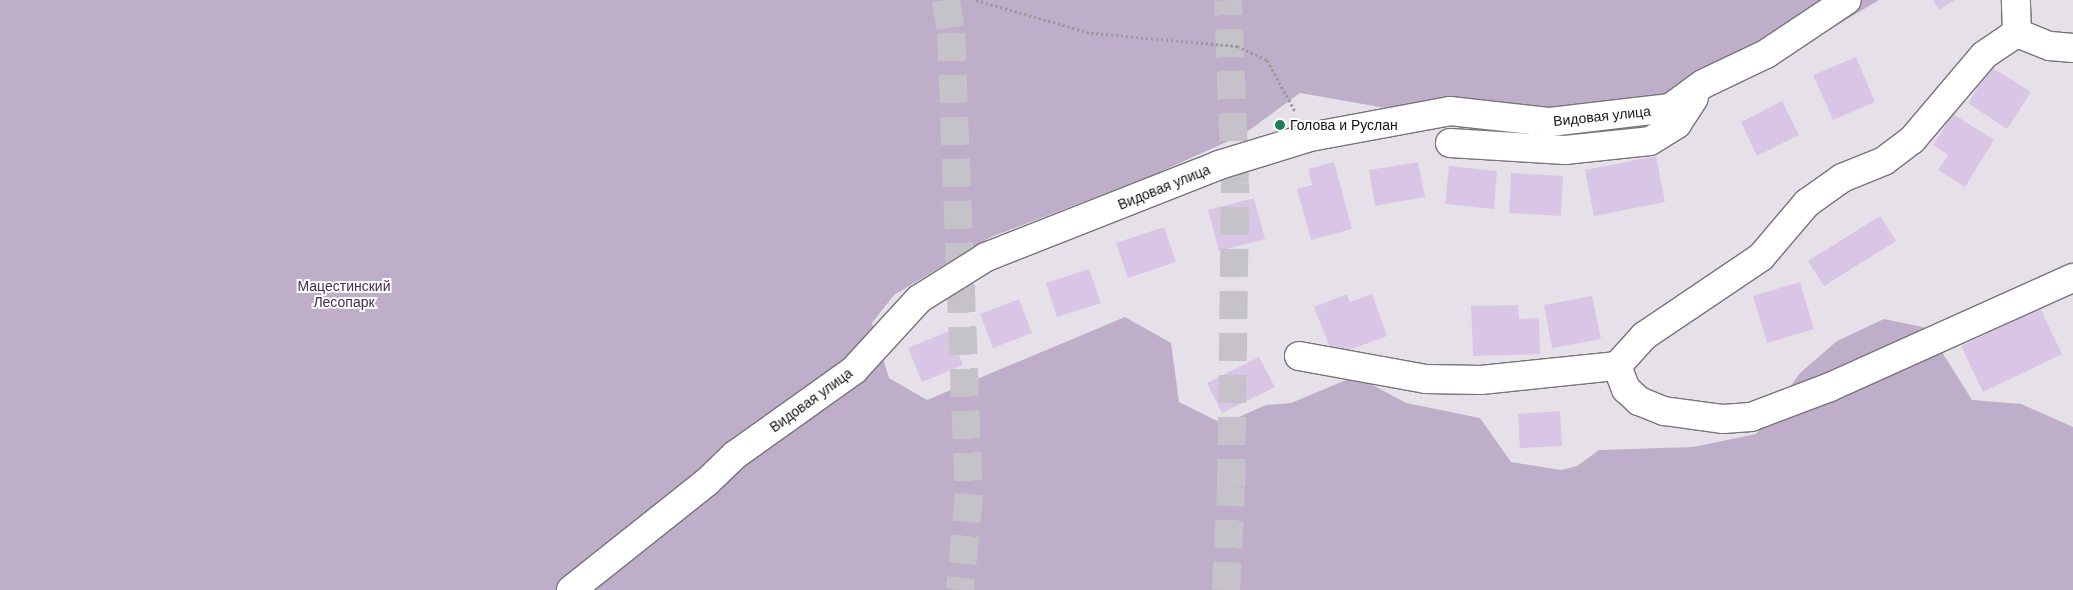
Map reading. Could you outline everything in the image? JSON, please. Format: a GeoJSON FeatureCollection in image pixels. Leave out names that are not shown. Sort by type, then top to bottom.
{"type":"FeatureCollection","features":[{"type":"Feature","properties":{"kind":"street","name":"Видовая улица"},"geometry":{"type":"LineString","coordinates":[[571,590],[707,482],[735,454],[854,370],[919,298],[986,257],[1219,165],[1310,137],[1450,111],[1550,122],[1670,108],[1704,84],[1766,54],[1847,0]]}},
{"type":"Feature","properties":{"kind":"street"},"geometry":{"type":"LineString","coordinates":[[2016,0],[2017,33]]}},
{"type":"Feature","properties":{"kind":"street"},"geometry":{"type":"LineString","coordinates":[[2017,33],[2050,46],[2073,48]]}},
{"type":"Feature","properties":{"kind":"street"},"geometry":{"type":"LineString","coordinates":[[1299,356],[1426,379],[1481,380],[1617,366],[1644,336],[1761,257],[1808,203],[1842,178],[1884,161],[1912,140],[1984,55],[2017,33]]}},
{"type":"Feature","properties":{"kind":"street"},"geometry":{"type":"LineString","coordinates":[[1450,143],[1565,150],[1650,141],[1677,124],[1704,84]]}},
{"type":"Feature","properties":{"kind":"street"},"geometry":{"type":"LineString","coordinates":[[1617,366],[1626,389],[1639,401],[1664,411],[1723,419],[1751,417],[1830,387],[2073,278]]}},
{"type":"Feature","properties":{"kind":"path"},"geometry":{"type":"LineString","coordinates":[[976,0],[1091,33],[1237,46],[1266,60],[1310,137]]}},
{"type":"Feature","properties":{"kind":"green space","name":"Мацестинский Лесопарк"},"geometry":{"type":"Polygon","coordinates":[[[0,0],[1879,0],[1824,33],[1774,53],[1670,111],[1505,129],[1300,93],[1244,134],[1151,176],[991,237],[894,295],[872,323],[889,378],[927,400],[1125,317],[1171,343],[1179,402],[1223,424],[1266,405],[1291,403],[1356,376],[1406,403],[1480,418],[1511,462],[1561,470],[1577,466],[1599,450],[1693,447],[1756,434],[1800,373],[1837,341],[1884,319],[1927,328],[1972,400],[2021,404],[2073,427],[2073,590],[0,590],[0,0]]]}},
{"type":"Feature","properties":{"kind":"building"},"geometry":{"type":"Polygon","coordinates":[[[1933,0],[1955,0],[1939,10],[1933,0]]]}},
{"type":"Feature","properties":{"kind":"building"},"geometry":{"type":"Polygon","coordinates":[[[1856,57],[1875,102],[1833,120],[1813,75],[1856,57]]]}},
{"type":"Feature","properties":{"kind":"building"},"geometry":{"type":"Polygon","coordinates":[[[1991,67],[2031,92],[2007,129],[1968,103],[1991,67]]]}},
{"type":"Feature","properties":{"kind":"building"},"geometry":{"type":"Polygon","coordinates":[[[1782,101],[1799,135],[1757,156],[1741,122],[1782,101]]]}},
{"type":"Feature","properties":{"kind":"building"},"geometry":{"type":"Polygon","coordinates":[[[1953,114],[1994,140],[1965,187],[1938,170],[1948,155],[1933,145],[1953,114]]]}},
{"type":"Feature","properties":{"kind":"building"},"geometry":{"type":"Polygon","coordinates":[[[1656,156],[1665,202],[1594,216],[1585,170],[1656,156]]]}},
{"type":"Feature","properties":{"kind":"building"},"geometry":{"type":"Polygon","coordinates":[[[1334,162],[1352,229],[1311,240],[1297,189],[1312,185],[1308,169],[1334,162]]]}},
{"type":"Feature","properties":{"kind":"building"},"geometry":{"type":"Polygon","coordinates":[[[1418,162],[1425,197],[1375,206],[1369,170],[1418,162]]]}},
{"type":"Feature","properties":{"kind":"building"},"geometry":{"type":"Polygon","coordinates":[[[1449,166],[1497,171],[1494,209],[1445,204],[1449,166]]]}},
{"type":"Feature","properties":{"kind":"building"},"geometry":{"type":"Polygon","coordinates":[[[1511,173],[1563,176],[1561,216],[1509,213],[1511,173]]]}},
{"type":"Feature","properties":{"kind":"building"},"geometry":{"type":"Polygon","coordinates":[[[1254,198],[1265,239],[1219,251],[1208,210],[1254,198]]]}},
{"type":"Feature","properties":{"kind":"building"},"geometry":{"type":"Polygon","coordinates":[[[1880,216],[1896,241],[1824,286],[1808,261],[1880,216]]]}},
{"type":"Feature","properties":{"kind":"building"},"geometry":{"type":"Polygon","coordinates":[[[1164,227],[1176,262],[1128,278],[1116,243],[1164,227]]]}},
{"type":"Feature","properties":{"kind":"building"},"geometry":{"type":"Polygon","coordinates":[[[1089,269],[1101,303],[1057,317],[1046,283],[1089,269]]]}},
{"type":"Feature","properties":{"kind":"building"},"geometry":{"type":"Polygon","coordinates":[[[1800,282],[1814,329],[1767,343],[1753,296],[1800,282]]]}},
{"type":"Feature","properties":{"kind":"building"},"geometry":{"type":"Polygon","coordinates":[[[1347,294],[1350,302],[1372,294],[1387,336],[1333,356],[1314,307],[1347,294]]]}},
{"type":"Feature","properties":{"kind":"building"},"geometry":{"type":"Polygon","coordinates":[[[1592,296],[1601,339],[1552,348],[1544,305],[1592,296]]]}},
{"type":"Feature","properties":{"kind":"building"},"geometry":{"type":"Polygon","coordinates":[[[1019,299],[1032,333],[993,348],[980,314],[1019,299]]]}},
{"type":"Feature","properties":{"kind":"building"},"geometry":{"type":"Polygon","coordinates":[[[1518,305],[1519,319],[1539,318],[1540,354],[1473,356],[1471,306],[1518,305]]]}},
{"type":"Feature","properties":{"kind":"building"},"geometry":{"type":"Polygon","coordinates":[[[2040,308],[2062,354],[1983,392],[1961,346],[2040,308]]]}},
{"type":"Feature","properties":{"kind":"building"},"geometry":{"type":"Polygon","coordinates":[[[949,331],[963,365],[922,382],[908,348],[949,331]]]}},
{"type":"Feature","properties":{"kind":"building"},"geometry":{"type":"Polygon","coordinates":[[[1259,357],[1275,387],[1222,413],[1207,383],[1259,357]]]}},
{"type":"Feature","properties":{"kind":"building"},"geometry":{"type":"Polygon","coordinates":[[[1560,411],[1562,446],[1520,448],[1518,414],[1560,411]]]}},
{"type":"Feature","properties":{"kind":"tunnel"},"geometry":{"type":"LineString","coordinates":[[946,0],[951,33],[969,494],[960,590]]}},
{"type":"Feature","properties":{"kind":"tunnel"},"geometry":{"type":"LineString","coordinates":[[1226,590],[1231,487],[1235,183],[1228,0]]}},
{"type":"Feature","properties":{"kind":"place","name":"Голова и Руслан"},"geometry":{"type":"Point","coordinates":[1280,125]}}]}
